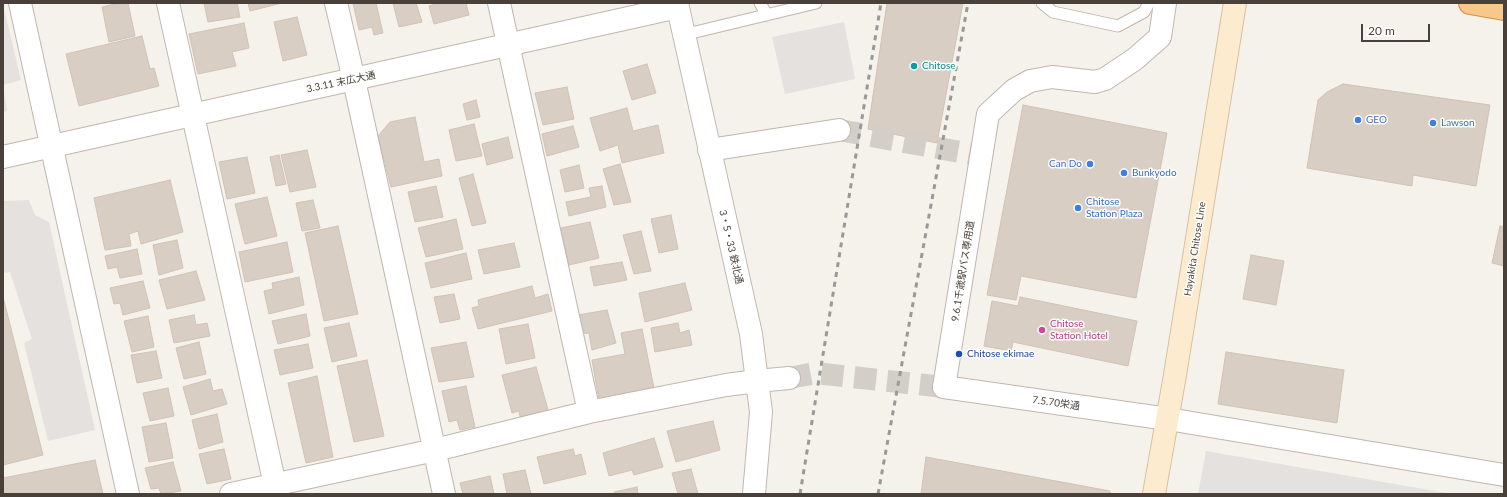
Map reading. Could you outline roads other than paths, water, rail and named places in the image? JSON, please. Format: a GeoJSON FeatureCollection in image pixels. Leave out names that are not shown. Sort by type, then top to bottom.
{"type":"FeatureCollection","features":[{"type":"Feature","properties":{"kind":"highway"},"geometry":{"type":"LineString","coordinates":[[1470,3],[1504,8]]}},
{"type":"Feature","properties":{"kind":"main road","name":"Hayakita Chitose Line"},"geometry":{"type":"LineString","coordinates":[[1154,494],[1168,419],[1235,3]]}},
{"type":"Feature","properties":{"kind":"street"},"geometry":{"type":"LineString","coordinates":[[20,3],[128,494]]}},
{"type":"Feature","properties":{"kind":"street"},"geometry":{"type":"LineString","coordinates":[[168,3],[276,489]]}},
{"type":"Feature","properties":{"kind":"street"},"geometry":{"type":"LineString","coordinates":[[336,3],[444,494]]}},
{"type":"Feature","properties":{"kind":"street"},"geometry":{"type":"LineString","coordinates":[[499,3],[589,412]]}},
{"type":"Feature","properties":{"kind":"street","name":"9.6.1千歳駅バス専用道"},"geometry":{"type":"LineString","coordinates":[[944,387],[988,114],[1014,90],[1030,81],[1052,77],[1095,82],[1105,78],[1135,59],[1160,37],[1164,3]]}},
{"type":"Feature","properties":{"kind":"street","name":"3.3.11 末広大通"},"geometry":{"type":"LineString","coordinates":[[3,157],[52,145],[354,80],[677,5]]}},
{"type":"Feature","properties":{"kind":"street","name":"3・5・33 鉄北通"},"geometry":{"type":"LineString","coordinates":[[677,5],[752,334],[761,412],[754,494]]}},
{"type":"Feature","properties":{"kind":"street"},"geometry":{"type":"LineString","coordinates":[[709,150],[840,130]]}},
{"type":"Feature","properties":{"kind":"street"},"geometry":{"type":"LineString","coordinates":[[230,494],[276,489],[589,412],[726,385],[789,378]]}},
{"type":"Feature","properties":{"kind":"street","name":"7.5.70栄通"},"geometry":{"type":"LineString","coordinates":[[944,387],[1168,419],[1504,475]]}},
{"type":"Feature","properties":{"kind":"lane"},"geometry":{"type":"LineString","coordinates":[[760,3],[767,16]]}},
{"type":"Feature","properties":{"kind":"lane"},"geometry":{"type":"LineString","coordinates":[[683,35],[816,3]]}},
{"type":"Feature","properties":{"kind":"lane"},"geometry":{"type":"LineString","coordinates":[[1042,3],[1053,12],[1118,26],[1144,12],[1149,3]]}},
{"type":"Feature","properties":{"kind":"tunnel"},"geometry":{"type":"LineString","coordinates":[[839,130],[982,156]]}},
{"type":"Feature","properties":{"kind":"tunnel"},"geometry":{"type":"LineString","coordinates":[[789,378],[815,373],[944,387]]}},
{"type":"Feature","properties":{"kind":"railway"},"geometry":{"type":"LineString","coordinates":[[800,494],[881,3]]}},
{"type":"Feature","properties":{"kind":"railway"},"geometry":{"type":"LineString","coordinates":[[878,494],[968,3]]}},
{"type":"Feature","properties":{"kind":"place","name":"Chitose"},"geometry":{"type":"Point","coordinates":[914,66]}},
{"type":"Feature","properties":{"kind":"place","name":"GEO"},"geometry":{"type":"Point","coordinates":[1358,120]}},
{"type":"Feature","properties":{"kind":"place","name":"Lawson"},"geometry":{"type":"Point","coordinates":[1433,123]}},
{"type":"Feature","properties":{"kind":"place","name":"Can Do"},"geometry":{"type":"Point","coordinates":[1090,164]}},
{"type":"Feature","properties":{"kind":"place","name":"Bunkyodo"},"geometry":{"type":"Point","coordinates":[1124,173]}},
{"type":"Feature","properties":{"kind":"place","name":"Chitose Station Plaza"},"geometry":{"type":"Point","coordinates":[1078,208]}},
{"type":"Feature","properties":{"kind":"place","name":"Chitose Station Hotel"},"geometry":{"type":"Point","coordinates":[1042,330]}},
{"type":"Feature","properties":{"kind":"place","name":"Chitose ekimae"},"geometry":{"type":"Point","coordinates":[959,354]}}]}
